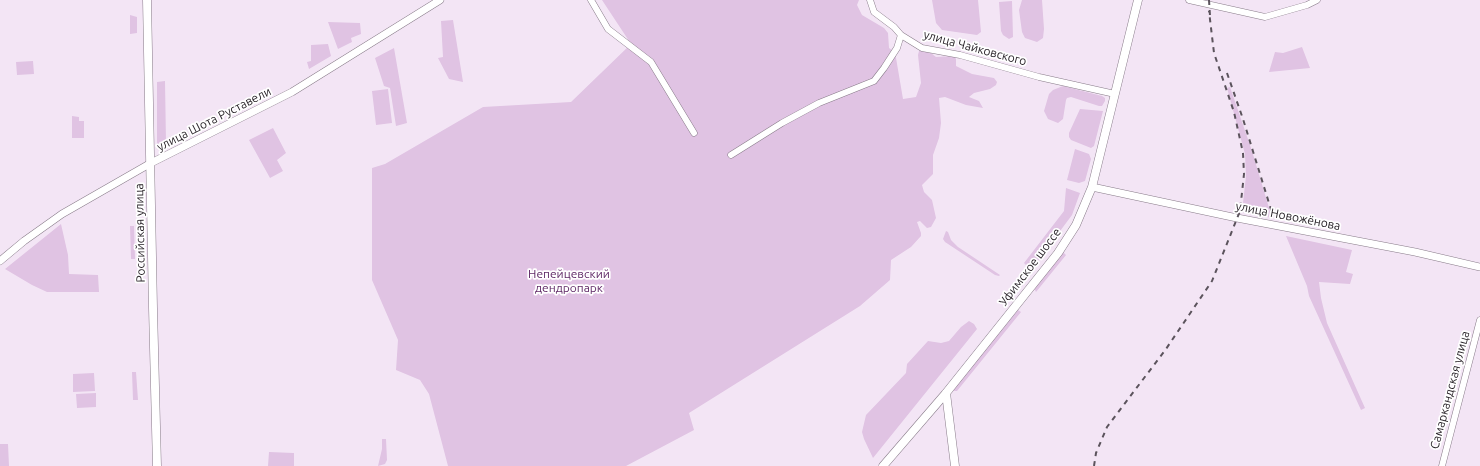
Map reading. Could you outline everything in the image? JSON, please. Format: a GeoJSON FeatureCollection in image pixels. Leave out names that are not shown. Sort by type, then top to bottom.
{"type":"FeatureCollection","features":[{"type":"Feature","properties":{"kind":"main road","name":"Российская улица"},"geometry":{"type":"LineString","coordinates":[[147,0],[157,466]]}},
{"type":"Feature","properties":{"kind":"main road","name":"Уфимское шоссе"},"geometry":{"type":"LineString","coordinates":[[883,466],[946,393],[1058,253],[1076,225],[1092,187],[1138,0]]}},
{"type":"Feature","properties":{"kind":"main road"},"geometry":{"type":"LineString","coordinates":[[946,393],[954,466]]}},
{"type":"Feature","properties":{"kind":"street","name":"улица Шота Руставели"},"geometry":{"type":"LineString","coordinates":[[0,261],[24,241],[62,214],[151,163],[292,92],[440,0]]}},
{"type":"Feature","properties":{"kind":"street"},"geometry":{"type":"LineString","coordinates":[[591,0],[608,29],[651,62],[694,133]]}},
{"type":"Feature","properties":{"kind":"street","name":"улица Чайковского"},"geometry":{"type":"LineString","coordinates":[[870,0],[874,12],[894,27],[901,35],[922,48],[960,55],[1115,94]]}},
{"type":"Feature","properties":{"kind":"street"},"geometry":{"type":"LineString","coordinates":[[1189,0],[1264,17],[1307,5],[1317,0]]}},
{"type":"Feature","properties":{"kind":"street"},"geometry":{"type":"LineString","coordinates":[[731,155],[782,123],[819,103],[874,81],[897,48],[901,35]]}},
{"type":"Feature","properties":{"kind":"street","name":"улица Новожёнова"},"geometry":{"type":"LineString","coordinates":[[1092,187],[1237,218],[1415,252],[1480,267]]}},
{"type":"Feature","properties":{"kind":"street","name":"Самаркандская улица"},"geometry":{"type":"LineString","coordinates":[[1442,466],[1480,320]]}},
{"type":"Feature","properties":{"kind":"green space","name":"Непейцевский дендропарк"},"geometry":{"type":"Polygon","coordinates":[[[602,0],[859,0],[857,5],[862,15],[884,28],[888,33],[889,48],[895,52],[903,99],[916,97],[921,83],[918,55],[919,51],[923,50],[927,50],[936,57],[954,56],[956,59],[956,66],[972,74],[994,78],[997,82],[996,85],[990,89],[974,93],[969,97],[979,101],[983,108],[966,105],[945,97],[939,98],[941,123],[939,138],[933,155],[933,174],[922,185],[924,192],[932,200],[936,218],[931,227],[927,228],[920,221],[917,222],[921,236],[911,247],[891,260],[890,280],[860,306],[689,413],[694,430],[626,466],[448,466],[429,394],[420,380],[396,370],[398,340],[372,280],[372,168],[385,164],[483,107],[571,102],[631,44],[602,0]]]}},
{"type":"Feature","properties":{"kind":"green space"},"geometry":{"type":"Polygon","coordinates":[[[932,0],[978,0],[981,32],[977,35],[942,30],[936,23],[932,0]]]}},
{"type":"Feature","properties":{"kind":"green space"},"geometry":{"type":"Polygon","coordinates":[[[1022,0],[1042,0],[1044,29],[1043,38],[1037,42],[1025,38],[1022,32],[1019,10],[1022,0]]]}},
{"type":"Feature","properties":{"kind":"green space"},"geometry":{"type":"Polygon","coordinates":[[[1012,1],[1013,37],[1009,39],[1003,35],[1001,31],[999,2],[1012,1]]]}},
{"type":"Feature","properties":{"kind":"green space"},"geometry":{"type":"Polygon","coordinates":[[[130,15],[137,17],[137,33],[130,34],[130,15]]]}},
{"type":"Feature","properties":{"kind":"green space"},"geometry":{"type":"Polygon","coordinates":[[[453,20],[463,82],[449,79],[438,58],[443,57],[441,21],[453,20]]]}},
{"type":"Feature","properties":{"kind":"green space"},"geometry":{"type":"Polygon","coordinates":[[[328,22],[360,23],[361,34],[351,38],[352,42],[338,49],[328,22]]]}},
{"type":"Feature","properties":{"kind":"green space"},"geometry":{"type":"Polygon","coordinates":[[[328,44],[331,56],[309,69],[307,62],[311,61],[311,45],[328,44]]]}},
{"type":"Feature","properties":{"kind":"green space"},"geometry":{"type":"Polygon","coordinates":[[[1302,47],[1310,68],[1269,72],[1275,52],[1283,53],[1302,47]]]}},
{"type":"Feature","properties":{"kind":"green space"},"geometry":{"type":"Polygon","coordinates":[[[394,48],[407,123],[396,126],[390,88],[384,86],[375,58],[394,48]]]}},
{"type":"Feature","properties":{"kind":"green space"},"geometry":{"type":"Polygon","coordinates":[[[33,61],[34,74],[17,75],[16,62],[33,61]]]}},
{"type":"Feature","properties":{"kind":"green space"},"geometry":{"type":"Polygon","coordinates":[[[165,81],[166,143],[159,147],[157,146],[157,82],[165,81]]]}},
{"type":"Feature","properties":{"kind":"green space"},"geometry":{"type":"Polygon","coordinates":[[[1063,86],[1102,96],[1105,98],[1105,101],[1102,106],[1099,106],[1071,97],[1067,98],[1063,119],[1058,123],[1048,119],[1044,111],[1049,94],[1053,90],[1063,86]]]}},
{"type":"Feature","properties":{"kind":"green space"},"geometry":{"type":"Polygon","coordinates":[[[1230,87],[1252,151],[1272,218],[1242,212],[1246,176],[1245,154],[1227,88],[1230,87]]]}},
{"type":"Feature","properties":{"kind":"green space"},"geometry":{"type":"Polygon","coordinates":[[[388,89],[392,123],[376,125],[372,91],[388,89]]]}},
{"type":"Feature","properties":{"kind":"green space"},"geometry":{"type":"Polygon","coordinates":[[[1080,109],[1103,111],[1094,146],[1091,148],[1071,140],[1069,137],[1069,133],[1080,109]]]}},
{"type":"Feature","properties":{"kind":"green space"},"geometry":{"type":"Polygon","coordinates":[[[72,116],[79,117],[79,121],[84,121],[84,138],[72,138],[72,116]]]}},
{"type":"Feature","properties":{"kind":"green space"},"geometry":{"type":"Polygon","coordinates":[[[273,128],[286,153],[277,160],[283,171],[270,178],[249,140],[273,128]]]}},
{"type":"Feature","properties":{"kind":"green space"},"geometry":{"type":"Polygon","coordinates":[[[1075,149],[1089,154],[1091,159],[1085,181],[1079,183],[1067,180],[1075,149]]]}},
{"type":"Feature","properties":{"kind":"green space"},"geometry":{"type":"Polygon","coordinates":[[[1066,188],[1080,193],[1072,215],[1031,270],[1024,263],[1064,211],[1066,188]]]}},
{"type":"Feature","properties":{"kind":"green space"},"geometry":{"type":"Polygon","coordinates":[[[61,224],[68,255],[69,274],[98,275],[99,292],[47,292],[5,269],[61,224]]]}},
{"type":"Feature","properties":{"kind":"green space"},"geometry":{"type":"Polygon","coordinates":[[[130,226],[134,226],[135,259],[131,259],[130,226]]]}},
{"type":"Feature","properties":{"kind":"green space"},"geometry":{"type":"Polygon","coordinates":[[[946,231],[948,232],[951,240],[958,247],[1000,275],[995,275],[945,242],[943,239],[946,231]]]}},
{"type":"Feature","properties":{"kind":"green space"},"geometry":{"type":"Polygon","coordinates":[[[1286,236],[1352,250],[1346,272],[1353,274],[1350,284],[1319,282],[1327,323],[1365,408],[1361,410],[1309,296],[1307,286],[1286,236]]]}},
{"type":"Feature","properties":{"kind":"green space"},"geometry":{"type":"Polygon","coordinates":[[[1063,252],[1066,255],[1036,292],[1034,288],[1063,252]]]}},
{"type":"Feature","properties":{"kind":"green space"},"geometry":{"type":"Polygon","coordinates":[[[1018,310],[1021,312],[957,391],[954,391],[954,388],[1018,310]]]}},
{"type":"Feature","properties":{"kind":"green space"},"geometry":{"type":"Polygon","coordinates":[[[969,321],[974,324],[977,329],[873,458],[862,432],[866,415],[906,373],[907,364],[928,341],[941,343],[949,341],[961,327],[969,321]]]}},
{"type":"Feature","properties":{"kind":"green space"},"geometry":{"type":"Polygon","coordinates":[[[132,372],[136,372],[138,400],[133,400],[132,372]]]}},
{"type":"Feature","properties":{"kind":"green space"},"geometry":{"type":"Polygon","coordinates":[[[94,373],[95,391],[73,392],[73,374],[94,373]]]}},
{"type":"Feature","properties":{"kind":"green space"},"geometry":{"type":"Polygon","coordinates":[[[96,393],[96,407],[77,408],[76,394],[96,393]]]}},
{"type":"Feature","properties":{"kind":"green space"},"geometry":{"type":"Polygon","coordinates":[[[382,439],[386,439],[387,460],[385,464],[378,466],[382,449],[382,439]]]}},
{"type":"Feature","properties":{"kind":"green space"},"geometry":{"type":"Polygon","coordinates":[[[0,444],[8,444],[9,466],[0,466],[0,444]]]}},
{"type":"Feature","properties":{"kind":"green space"},"geometry":{"type":"Polygon","coordinates":[[[269,452],[294,453],[294,466],[268,466],[269,452]]]}},
{"type":"Feature","properties":{"kind":"railway"},"geometry":{"type":"LineString","coordinates":[[1209,0],[1210,16]]}},
{"type":"Feature","properties":{"kind":"railway"},"geometry":{"type":"LineString","coordinates":[[1094,466],[1096,453],[1107,427],[1166,349],[1212,281],[1240,211],[1244,174],[1243,153],[1234,112],[1214,53],[1209,11]]}},
{"type":"Feature","properties":{"kind":"railway"},"geometry":{"type":"LineString","coordinates":[[1227,73],[1273,216]]}}]}
